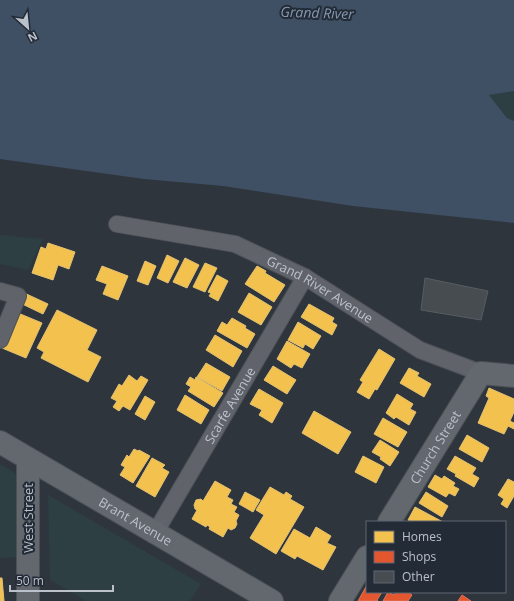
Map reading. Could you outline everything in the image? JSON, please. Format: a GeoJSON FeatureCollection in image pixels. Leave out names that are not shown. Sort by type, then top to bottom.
{"type":"FeatureCollection","features":[{"type":"Feature","properties":{"kind":"main road","name":"Grand River Avenue"},"geometry":{"type":"LineString","coordinates":[[481,373],[514,376]]}},
{"type":"Feature","properties":{"kind":"main road","name":"Church Street"},"geometry":{"type":"LineString","coordinates":[[390,521],[481,373]]}},
{"type":"Feature","properties":{"kind":"main road","name":"Brant Avenue"},"geometry":{"type":"LineString","coordinates":[[0,442],[272,601]]}},
{"type":"Feature","properties":{"kind":"main road","name":"West Street"},"geometry":{"type":"LineString","coordinates":[[28,459],[28,601]]}},
{"type":"Feature","properties":{"kind":"main road"},"geometry":{"type":"LineString","coordinates":[[340,601],[366,559]]}},
{"type":"Feature","properties":{"kind":"street","name":"Grand River Avenue"},"geometry":{"type":"LineString","coordinates":[[117,224],[235,244],[305,277],[420,350],[481,373]]}},
{"type":"Feature","properties":{"kind":"street","name":"Scarfe Avenue"},"geometry":{"type":"LineString","coordinates":[[155,533],[305,277]]}},
{"type":"Feature","properties":{"kind":"street"},"geometry":{"type":"LineString","coordinates":[[0,291],[18,296],[0,340]]}},
{"type":"Feature","properties":{"kind":"shaded area"},"geometry":{"type":"Polygon","coordinates":[[[514,91],[514,121],[507,118],[489,95],[514,91]]]}},
{"type":"Feature","properties":{"kind":"shaded area"},"geometry":{"type":"Polygon","coordinates":[[[0,235],[43,239],[28,270],[0,264],[0,235]]]}},
{"type":"Feature","properties":{"kind":"shaded area"},"geometry":{"type":"Polygon","coordinates":[[[0,464],[16,474],[18,557],[0,558],[0,464]]]}},
{"type":"Feature","properties":{"kind":"shaded area"},"geometry":{"type":"Polygon","coordinates":[[[48,495],[201,584],[190,601],[86,601],[50,580],[48,495]]]}},
{"type":"Feature","properties":{"kind":"water","name":"Grand River"},"geometry":{"type":"Polygon","coordinates":[[[0,0],[514,0],[514,91],[489,95],[507,118],[514,121],[514,223],[353,206],[223,186],[144,179],[0,159],[0,0]]]}},
{"type":"Feature","properties":{"kind":"building: Homes"},"geometry":{"type":"Polygon","coordinates":[[[48,243],[75,252],[69,269],[58,265],[53,280],[32,273],[41,247],[46,249],[48,243]]]}},
{"type":"Feature","properties":{"kind":"building: Homes"},"geometry":{"type":"Polygon","coordinates":[[[167,255],[179,261],[168,283],[157,278],[167,255]]]}},
{"type":"Feature","properties":{"kind":"building: Homes"},"geometry":{"type":"Polygon","coordinates":[[[185,258],[199,265],[187,288],[173,282],[185,258]]]}},
{"type":"Feature","properties":{"kind":"building: Homes"},"geometry":{"type":"Polygon","coordinates":[[[145,261],[156,266],[148,285],[137,281],[145,261]]]}},
{"type":"Feature","properties":{"kind":"building: Homes"},"geometry":{"type":"Polygon","coordinates":[[[205,263],[217,268],[205,292],[193,287],[205,263]]]}},
{"type":"Feature","properties":{"kind":"building: Homes"},"geometry":{"type":"Polygon","coordinates":[[[102,266],[128,276],[118,300],[103,294],[107,284],[96,280],[102,266]]]}},
{"type":"Feature","properties":{"kind":"building: Homes"},"geometry":{"type":"Polygon","coordinates":[[[257,266],[266,271],[265,273],[285,285],[274,302],[245,284],[257,266]]]}},
{"type":"Feature","properties":{"kind":"building: Homes"},"geometry":{"type":"Polygon","coordinates":[[[217,275],[228,281],[218,301],[209,296],[211,293],[208,292],[217,275]]]}},
{"type":"Feature","properties":{"kind":"building: Homes"},"geometry":{"type":"Polygon","coordinates":[[[20,291],[48,304],[43,314],[16,301],[20,291]]]}},
{"type":"Feature","properties":{"kind":"building: Homes"},"geometry":{"type":"Polygon","coordinates":[[[249,293],[272,307],[261,325],[238,312],[249,293]]]}},
{"type":"Feature","properties":{"kind":"building: Homes"},"geometry":{"type":"Polygon","coordinates":[[[309,304],[334,318],[332,322],[337,325],[332,335],[301,317],[309,304]]]}},
{"type":"Feature","properties":{"kind":"building: Homes"},"geometry":{"type":"Polygon","coordinates":[[[57,310],[97,330],[87,350],[101,357],[88,382],[41,358],[44,352],[37,348],[57,310]]]}},
{"type":"Feature","properties":{"kind":"building: Homes"},"geometry":{"type":"Polygon","coordinates":[[[18,313],[42,323],[26,358],[2,348],[18,313]]]}},
{"type":"Feature","properties":{"kind":"building: Homes"},"geometry":{"type":"Polygon","coordinates":[[[232,318],[246,326],[245,328],[255,334],[247,348],[217,331],[222,322],[227,325],[232,318]]]}},
{"type":"Feature","properties":{"kind":"building: Homes"},"geometry":{"type":"Polygon","coordinates":[[[298,322],[321,336],[313,349],[305,344],[303,348],[288,340],[298,322]]]}},
{"type":"Feature","properties":{"kind":"building: Homes"},"geometry":{"type":"Polygon","coordinates":[[[215,335],[242,351],[233,367],[206,350],[215,335]]]}},
{"type":"Feature","properties":{"kind":"building: Homes"},"geometry":{"type":"Polygon","coordinates":[[[287,341],[310,354],[302,368],[294,364],[291,368],[277,359],[287,341]]]}},
{"type":"Feature","properties":{"kind":"building: Homes"},"geometry":{"type":"Polygon","coordinates":[[[379,349],[395,359],[377,390],[375,389],[369,399],[357,392],[363,382],[360,380],[379,349]]]}},
{"type":"Feature","properties":{"kind":"building: Homes"},"geometry":{"type":"Polygon","coordinates":[[[206,363],[230,377],[222,391],[197,377],[206,363]]]}},
{"type":"Feature","properties":{"kind":"building: Homes"},"geometry":{"type":"Polygon","coordinates":[[[273,366],[296,380],[287,394],[264,380],[273,366]]]}},
{"type":"Feature","properties":{"kind":"building: Homes"},"geometry":{"type":"Polygon","coordinates":[[[409,368],[419,373],[417,376],[431,384],[424,397],[400,383],[409,368]]]}},
{"type":"Feature","properties":{"kind":"building: Homes"},"geometry":{"type":"Polygon","coordinates":[[[129,375],[137,381],[141,376],[148,380],[130,410],[123,406],[119,411],[113,407],[117,401],[111,398],[119,384],[122,386],[129,375]]]}},
{"type":"Feature","properties":{"kind":"building: Homes"},"geometry":{"type":"Polygon","coordinates":[[[190,377],[195,380],[196,377],[223,393],[214,407],[188,391],[191,387],[186,384],[190,377]]]}},
{"type":"Feature","properties":{"kind":"building: Homes"},"geometry":{"type":"Polygon","coordinates":[[[489,388],[514,399],[514,412],[510,421],[514,423],[514,429],[508,426],[504,434],[478,423],[489,398],[486,396],[489,388]]]}},
{"type":"Feature","properties":{"kind":"building: Homes"},"geometry":{"type":"Polygon","coordinates":[[[259,389],[283,403],[272,423],[259,415],[262,410],[250,404],[259,389]]]}},
{"type":"Feature","properties":{"kind":"building: Homes"},"geometry":{"type":"Polygon","coordinates":[[[397,394],[413,404],[410,409],[416,412],[409,425],[396,417],[394,419],[386,413],[397,394]]]}},
{"type":"Feature","properties":{"kind":"building: Homes"},"geometry":{"type":"Polygon","coordinates":[[[185,395],[209,410],[201,424],[177,410],[185,395]]]}},
{"type":"Feature","properties":{"kind":"building: Homes"},"geometry":{"type":"Polygon","coordinates":[[[145,396],[155,402],[145,420],[135,414],[145,396]]]}},
{"type":"Feature","properties":{"kind":"building: Homes"},"geometry":{"type":"Polygon","coordinates":[[[314,411],[351,432],[338,454],[302,433],[314,411]]]}},
{"type":"Feature","properties":{"kind":"building: Homes"},"geometry":{"type":"Polygon","coordinates":[[[383,418],[407,432],[398,447],[374,434],[383,418]]]}},
{"type":"Feature","properties":{"kind":"building: Homes"},"geometry":{"type":"Polygon","coordinates":[[[467,435],[489,448],[482,462],[459,449],[467,435]]]}},
{"type":"Feature","properties":{"kind":"building: Homes"},"geometry":{"type":"Polygon","coordinates":[[[380,440],[399,452],[390,466],[380,459],[381,457],[372,452],[380,440]]]}},
{"type":"Feature","properties":{"kind":"building: Homes"},"geometry":{"type":"Polygon","coordinates":[[[134,449],[150,456],[133,483],[120,475],[125,467],[121,465],[127,455],[129,457],[134,449]]]}},
{"type":"Feature","properties":{"kind":"building: Homes"},"geometry":{"type":"Polygon","coordinates":[[[363,456],[384,467],[376,483],[355,472],[363,456]]]}},
{"type":"Feature","properties":{"kind":"building: Homes"},"geometry":{"type":"Polygon","coordinates":[[[455,456],[476,468],[472,474],[479,478],[474,487],[455,476],[456,474],[447,469],[455,456]]]}},
{"type":"Feature","properties":{"kind":"building: Homes"},"geometry":{"type":"Polygon","coordinates":[[[152,458],[165,465],[162,468],[169,472],[155,497],[136,486],[152,458]]]}},
{"type":"Feature","properties":{"kind":"building: Homes"},"geometry":{"type":"Polygon","coordinates":[[[435,475],[442,479],[444,476],[455,483],[453,486],[459,489],[455,496],[449,493],[446,497],[428,487],[435,475]]]}},
{"type":"Feature","properties":{"kind":"building: Homes"},"geometry":{"type":"Polygon","coordinates":[[[508,479],[514,482],[514,496],[507,508],[501,504],[504,499],[498,495],[508,479]]]}},
{"type":"Feature","properties":{"kind":"building: Homes"},"geometry":{"type":"Polygon","coordinates":[[[215,481],[231,490],[227,497],[233,500],[231,504],[237,507],[234,512],[239,515],[235,528],[231,530],[228,528],[223,537],[209,529],[210,527],[207,525],[206,527],[192,519],[197,510],[195,509],[194,505],[196,500],[201,499],[203,501],[215,481]]]}},
{"type":"Feature","properties":{"kind":"building: Homes"},"geometry":{"type":"Polygon","coordinates":[[[270,487],[284,495],[286,492],[292,496],[290,499],[304,507],[276,554],[250,538],[264,515],[256,510],[270,487]]]}},
{"type":"Feature","properties":{"kind":"building: Homes"},"geometry":{"type":"Polygon","coordinates":[[[245,492],[260,500],[253,512],[239,504],[245,492]]]}},
{"type":"Feature","properties":{"kind":"building: Homes"},"geometry":{"type":"Polygon","coordinates":[[[426,492],[448,506],[442,517],[419,503],[426,492]]]}},
{"type":"Feature","properties":{"kind":"building: Homes"},"geometry":{"type":"Polygon","coordinates":[[[415,507],[441,521],[410,521],[408,520],[415,507]]]}},
{"type":"Feature","properties":{"kind":"building: Homes"},"geometry":{"type":"Polygon","coordinates":[[[316,527],[331,536],[327,543],[336,547],[323,570],[297,556],[295,559],[281,551],[294,529],[310,538],[316,527]]]}},
{"type":"Feature","properties":{"kind":"building: Homes"},"geometry":{"type":"Polygon","coordinates":[[[0,578],[2,578],[4,601],[0,601],[0,578]]]}},
{"type":"Feature","properties":{"kind":"building: Shops"},"geometry":{"type":"Polygon","coordinates":[[[366,587],[366,593],[381,593],[377,600],[378,601],[358,601],[366,587]]]}},
{"type":"Feature","properties":{"kind":"building: Shops"},"geometry":{"type":"Polygon","coordinates":[[[387,593],[394,595],[395,593],[409,593],[412,595],[408,601],[383,601],[387,593]]]}},
{"type":"Feature","properties":{"kind":"building: Shops"},"geometry":{"type":"Polygon","coordinates":[[[462,595],[471,601],[458,601],[462,595]]]}},
{"type":"Feature","properties":{"kind":"building: Other"},"geometry":{"type":"Polygon","coordinates":[[[425,278],[488,291],[481,320],[421,310],[425,278]]]}}]}
